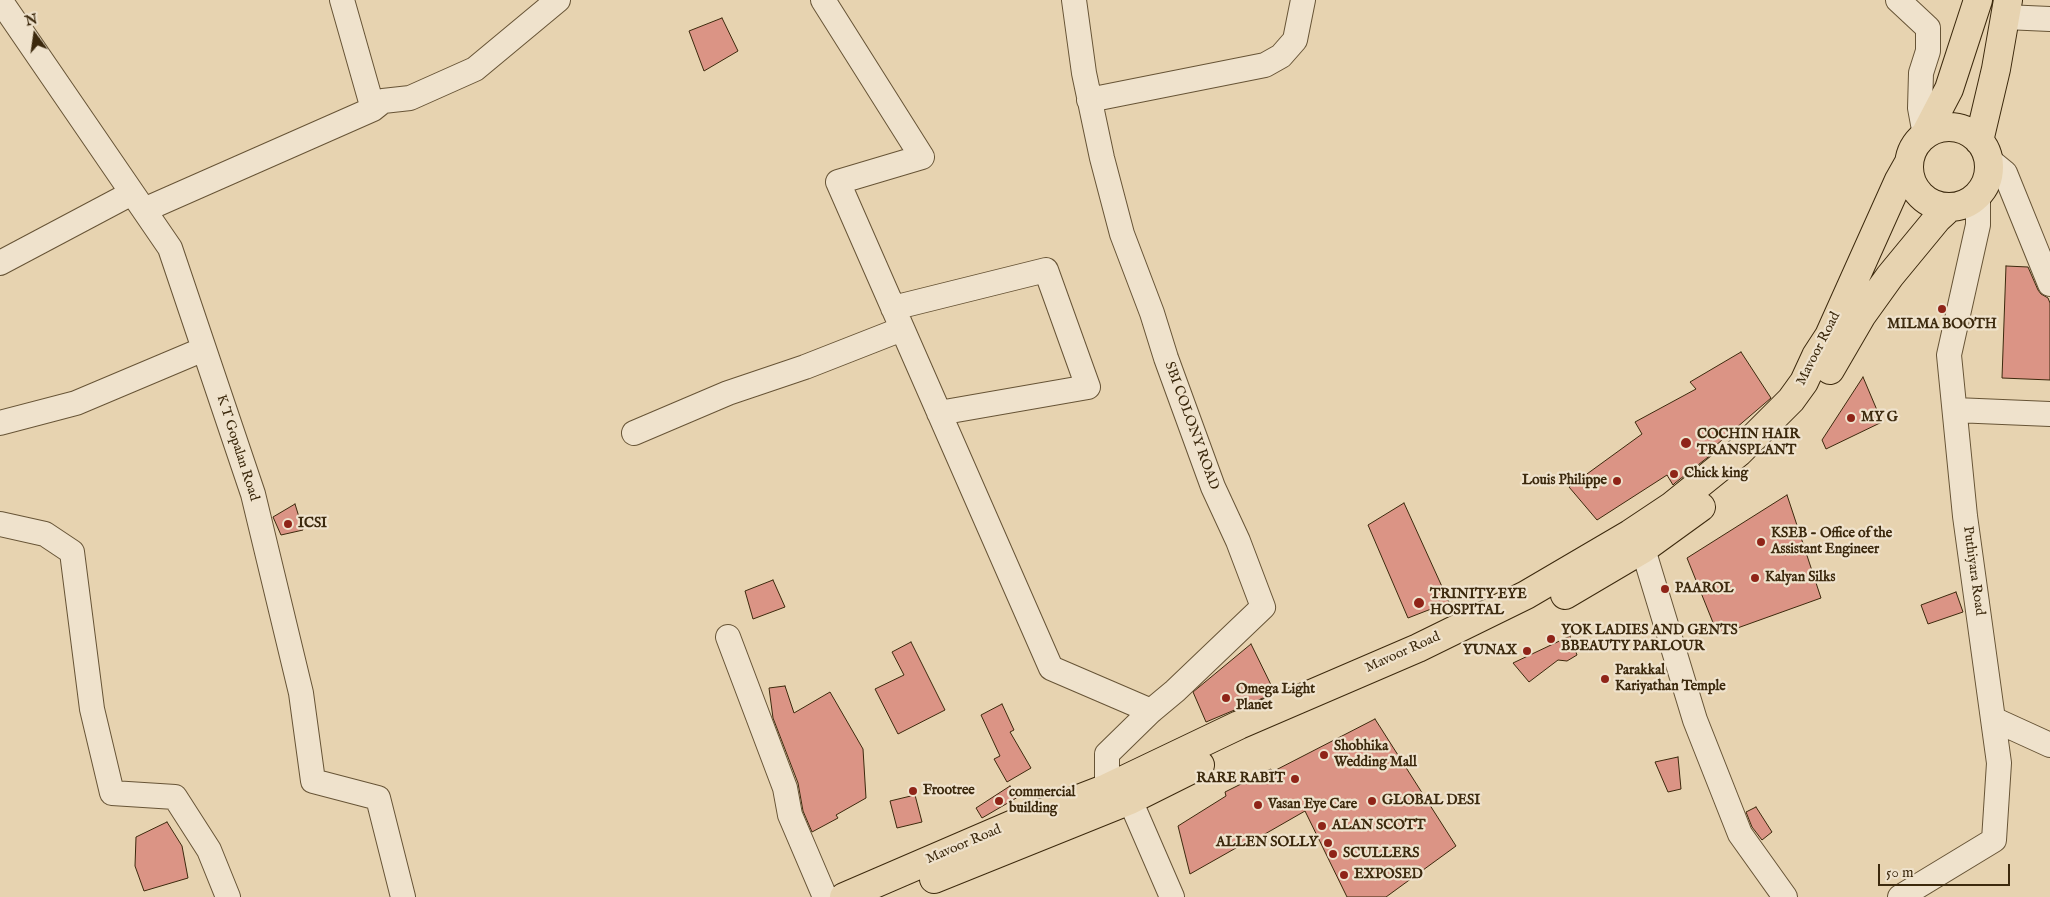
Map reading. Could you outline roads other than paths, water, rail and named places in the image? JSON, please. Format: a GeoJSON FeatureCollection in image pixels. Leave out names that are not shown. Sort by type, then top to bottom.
{"type":"FeatureCollection","features":[{"type":"Feature","properties":{"kind":"main road","name":"Mavoor Road"},"geometry":{"type":"LineString","coordinates":[[844,897],[1011,825],[1118,794],[1239,726],[1418,648],[1526,595],[1597,554],[1672,506],[1740,452],[1791,400],[1804,382],[1816,356],[1829,336],[1899,180],[1908,164],[1911,152],[1925,135],[1949,90],[1978,0]]}},
{"type":"Feature","properties":{"kind":"main road"},"geometry":{"type":"LineString","coordinates":[[1978,194],[1988,175],[1983,150],[2007,9]]}},
{"type":"Feature","properties":{"kind":"main road"},"geometry":{"type":"LineString","coordinates":[[1925,135],[1938,128],[1952,127],[1969,132],[1983,150]]}},
{"type":"Feature","properties":{"kind":"main road"},"geometry":{"type":"LineString","coordinates":[[1908,164],[1911,182],[1922,197],[1935,205],[1950,207]]}},
{"type":"Feature","properties":{"kind":"main road","name":"Mavoor Road"},"geometry":{"type":"LineString","coordinates":[[892,897],[1118,794],[1247,743],[1425,665],[1534,612],[1643,549],[1682,522],[1751,466],[1804,413],[1819,393],[1831,367],[1862,316],[1890,276],[1937,219],[1950,207],[1966,203],[1978,194]]}},
{"type":"Feature","properties":{"kind":"street","name":"K T Gopalan Road"},"geometry":{"type":"LineString","coordinates":[[0,0],[170,248],[253,494],[301,693],[313,781],[378,798],[403,897]]}},
{"type":"Feature","properties":{"kind":"street"},"geometry":{"type":"LineString","coordinates":[[342,0],[373,109]]}},
{"type":"Feature","properties":{"kind":"street"},"geometry":{"type":"LineString","coordinates":[[0,263],[138,202],[373,109],[384,101],[410,98],[475,69],[558,0]]}},
{"type":"Feature","properties":{"kind":"street"},"geometry":{"type":"LineString","coordinates":[[823,0],[922,157],[838,182],[1051,668],[1151,711]]}},
{"type":"Feature","properties":{"kind":"street","name":"SBI COLONY ROAD"},"geometry":{"type":"LineString","coordinates":[[1074,0],[1089,100],[1122,234],[1213,487],[1238,541],[1263,607],[1107,754],[1118,794]]}},
{"type":"Feature","properties":{"kind":"street"},"geometry":{"type":"LineString","coordinates":[[1089,100],[1265,64],[1281,56],[1295,40],[1303,0]]}},
{"type":"Feature","properties":{"kind":"street"},"geometry":{"type":"LineString","coordinates":[[1898,0],[1928,28],[1928,51],[1921,73],[1920,108],[1925,135]]}},
{"type":"Feature","properties":{"kind":"street"},"geometry":{"type":"LineString","coordinates":[[2007,9],[2050,19]]}},
{"type":"Feature","properties":{"kind":"street"},"geometry":{"type":"LineString","coordinates":[[1983,150],[2005,173],[2050,284]]}},
{"type":"Feature","properties":{"kind":"street","name":"Puthiyara Road"},"geometry":{"type":"LineString","coordinates":[[1900,897],[1994,840],[1999,762],[1965,516],[1949,355],[1978,225],[1978,194]]}},
{"type":"Feature","properties":{"kind":"street"},"geometry":{"type":"LineString","coordinates":[[634,433],[728,393],[805,367],[898,318],[1046,270],[1088,387],[939,413]]}},
{"type":"Feature","properties":{"kind":"street"},"geometry":{"type":"LineString","coordinates":[[0,422],[76,403],[204,349]]}},
{"type":"Feature","properties":{"kind":"street"},"geometry":{"type":"LineString","coordinates":[[1955,410],[2050,414]]}},
{"type":"Feature","properties":{"kind":"street"},"geometry":{"type":"LineString","coordinates":[[0,524],[46,534],[72,552],[92,709],[112,794],[175,797],[209,850],[228,897]]}},
{"type":"Feature","properties":{"kind":"street"},"geometry":{"type":"LineString","coordinates":[[1643,549],[1695,720],[1740,834],[1785,897]]}},
{"type":"Feature","properties":{"kind":"street"},"geometry":{"type":"LineString","coordinates":[[728,637],[785,788],[790,816],[825,897]]}},
{"type":"Feature","properties":{"kind":"street"},"geometry":{"type":"LineString","coordinates":[[1993,719],[2050,746]]}},
{"type":"Feature","properties":{"kind":"street"},"geometry":{"type":"LineString","coordinates":[[1118,794],[1172,897]]}},
{"type":"Feature","properties":{"kind":"place","name":"MILMA BOOTH"},"geometry":{"type":"Point","coordinates":[1942,309]}},
{"type":"Feature","properties":{"kind":"place","name":"MY G"},"geometry":{"type":"Point","coordinates":[1851,418]}},
{"type":"Feature","properties":{"kind":"place","name":"COCHIN HAIR TRANSPLANT"},"geometry":{"type":"Point","coordinates":[1686,443]}},
{"type":"Feature","properties":{"kind":"place","name":"Chick king"},"geometry":{"type":"Point","coordinates":[1674,474]}},
{"type":"Feature","properties":{"kind":"place","name":"Louis Philippe"},"geometry":{"type":"Point","coordinates":[1617,481]}},
{"type":"Feature","properties":{"kind":"place","name":"ICSI"},"geometry":{"type":"Point","coordinates":[288,524]}},
{"type":"Feature","properties":{"kind":"place","name":"KSEB - Office of the Assistant Engineer"},"geometry":{"type":"Point","coordinates":[1761,542]}},
{"type":"Feature","properties":{"kind":"place","name":"Kalyan Silks"},"geometry":{"type":"Point","coordinates":[1755,578]}},
{"type":"Feature","properties":{"kind":"place","name":"PAAROL"},"geometry":{"type":"Point","coordinates":[1665,589]}},
{"type":"Feature","properties":{"kind":"place","name":"TRINITY EYE HOSPITAL"},"geometry":{"type":"Point","coordinates":[1419,603]}},
{"type":"Feature","properties":{"kind":"place","name":"YOK LADIES AND GENTS BBEAUTY PARLOUR"},"geometry":{"type":"Point","coordinates":[1551,639]}},
{"type":"Feature","properties":{"kind":"place","name":"YUNAX"},"geometry":{"type":"Point","coordinates":[1527,651]}},
{"type":"Feature","properties":{"kind":"place","name":"Parakkal Kariyathan Temple"},"geometry":{"type":"Point","coordinates":[1605,679]}},
{"type":"Feature","properties":{"kind":"place","name":"Omega Light Planet"},"geometry":{"type":"Point","coordinates":[1226,698]}},
{"type":"Feature","properties":{"kind":"place","name":"Shobhika Wedding Mall"},"geometry":{"type":"Point","coordinates":[1324,755]}},
{"type":"Feature","properties":{"kind":"place","name":"RARE RABIT"},"geometry":{"type":"Point","coordinates":[1295,779]}},
{"type":"Feature","properties":{"kind":"place","name":"Frootree"},"geometry":{"type":"Point","coordinates":[913,791]}},
{"type":"Feature","properties":{"kind":"place","name":"commercial building"},"geometry":{"type":"Point","coordinates":[999,801]}},
{"type":"Feature","properties":{"kind":"place","name":"GLOBAL DESI"},"geometry":{"type":"Point","coordinates":[1372,801]}},
{"type":"Feature","properties":{"kind":"place","name":"Vasan Eye Care"},"geometry":{"type":"Point","coordinates":[1258,805]}},
{"type":"Feature","properties":{"kind":"place","name":"ALAN SCOTT"},"geometry":{"type":"Point","coordinates":[1322,826]}},
{"type":"Feature","properties":{"kind":"place","name":"ALLEN SOLLY"},"geometry":{"type":"Point","coordinates":[1328,843]}},
{"type":"Feature","properties":{"kind":"place","name":"SCULLERS"},"geometry":{"type":"Point","coordinates":[1333,854]}},
{"type":"Feature","properties":{"kind":"place","name":"EXPOSED"},"geometry":{"type":"Point","coordinates":[1344,875]}}]}
